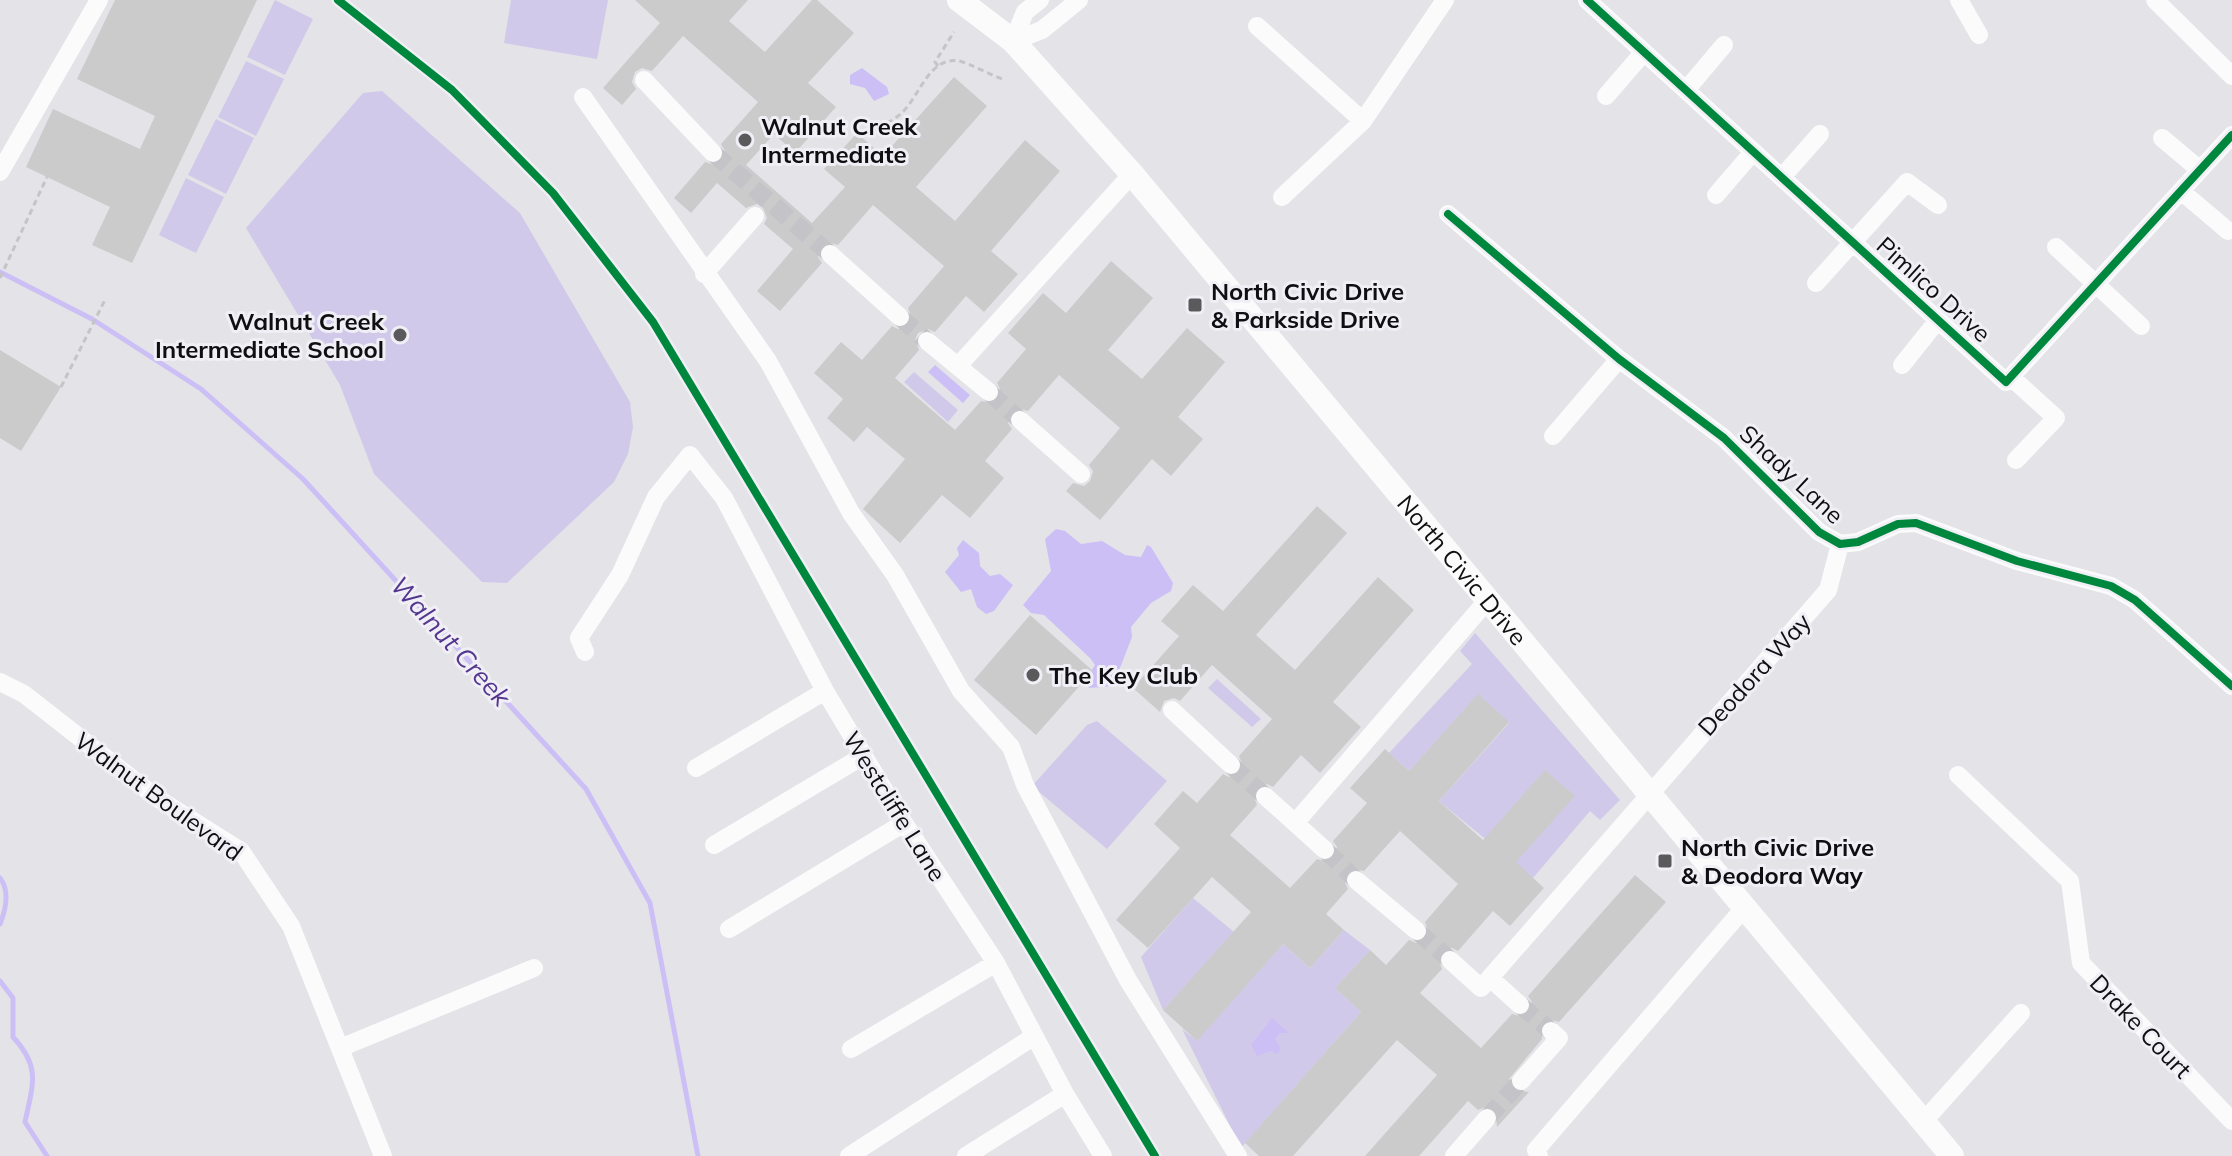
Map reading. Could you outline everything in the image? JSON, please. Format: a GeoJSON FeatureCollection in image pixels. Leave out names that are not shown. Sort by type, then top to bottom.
{"type":"FeatureCollection","features":[{"type":"Feature","properties":{"kind":"main road","name":"North Civic Drive"},"geometry":{"type":"LineString","coordinates":[[959,0],[1013,41],[1132,174],[1486,602],[1952,1156]]}},
{"type":"Feature","properties":{"kind":"street"},"geometry":{"type":"LineString","coordinates":[[0,172],[99,0]]}},
{"type":"Feature","properties":{"kind":"street"},"geometry":{"type":"LineString","coordinates":[[1013,41],[1025,12],[1040,0]]}},
{"type":"Feature","properties":{"kind":"street"},"geometry":{"type":"LineString","coordinates":[[1013,41],[1042,30],[1079,0]]}},
{"type":"Feature","properties":{"kind":"street"},"geometry":{"type":"LineString","coordinates":[[1282,197],[1363,121],[1445,0]]}},
{"type":"Feature","properties":{"kind":"street","name":"Pimlico Drive"},"geometry":{"type":"LineString","coordinates":[[1587,0],[2006,382],[2011,377]]}},
{"type":"Feature","properties":{"kind":"street"},"geometry":{"type":"LineString","coordinates":[[1959,0],[1979,35]]}},
{"type":"Feature","properties":{"kind":"street"},"geometry":{"type":"LineString","coordinates":[[2155,0],[2232,76]]}},
{"type":"Feature","properties":{"kind":"street"},"geometry":{"type":"LineString","coordinates":[[1257,26],[1363,121]]}},
{"type":"Feature","properties":{"kind":"street"},"geometry":{"type":"LineString","coordinates":[[1686,90],[1724,45]]}},
{"type":"Feature","properties":{"kind":"street"},"geometry":{"type":"LineString","coordinates":[[1606,96],[1644,52]]}},
{"type":"Feature","properties":{"kind":"street"},"geometry":{"type":"LineString","coordinates":[[644,80],[713,153]]}},
{"type":"Feature","properties":{"kind":"street"},"geometry":{"type":"LineString","coordinates":[[583,97],[704,274],[768,361],[851,513],[895,575],[961,691],[1011,747],[1025,785],[1128,980],[1238,1156]]}},
{"type":"Feature","properties":{"kind":"street"},"geometry":{"type":"LineString","coordinates":[[1782,177],[1820,134]]}},
{"type":"Feature","properties":{"kind":"street"},"geometry":{"type":"LineString","coordinates":[[2016,460],[2056,418],[2011,377],[2232,135]]}},
{"type":"Feature","properties":{"kind":"street"},"geometry":{"type":"LineString","coordinates":[[2162,138],[2200,170]]}},
{"type":"Feature","properties":{"kind":"street"},"geometry":{"type":"LineString","coordinates":[[1716,195],[1753,152]]}},
{"type":"Feature","properties":{"kind":"street"},"geometry":{"type":"LineString","coordinates":[[958,366],[1132,174]]}},
{"type":"Feature","properties":{"kind":"street"},"geometry":{"type":"LineString","coordinates":[[1816,283],[1907,182],[1938,205]]}},
{"type":"Feature","properties":{"kind":"street"},"geometry":{"type":"LineString","coordinates":[[2181,191],[2228,231]]}},
{"type":"Feature","properties":{"kind":"street","name":"Shady Lane"},"geometry":{"type":"LineString","coordinates":[[1448,214],[1619,359],[1724,438],[1819,532],[1840,544],[1858,542],[1898,524],[1916,523],[2017,561],[2111,586],[2135,600],[2232,686]]}},
{"type":"Feature","properties":{"kind":"street"},"geometry":{"type":"LineString","coordinates":[[704,274],[755,216]]}},
{"type":"Feature","properties":{"kind":"street"},"geometry":{"type":"LineString","coordinates":[[2056,247],[2141,326]]}},
{"type":"Feature","properties":{"kind":"street"},"geometry":{"type":"LineString","coordinates":[[830,254],[900,317]]}},
{"type":"Feature","properties":{"kind":"street"},"geometry":{"type":"LineString","coordinates":[[1902,365],[1938,320]]}},
{"type":"Feature","properties":{"kind":"street"},"geometry":{"type":"LineString","coordinates":[[927,341],[989,392]]}},
{"type":"Feature","properties":{"kind":"street"},"geometry":{"type":"LineString","coordinates":[[1553,436],[1619,359]]}},
{"type":"Feature","properties":{"kind":"street"},"geometry":{"type":"LineString","coordinates":[[1020,420],[1081,474]]}},
{"type":"Feature","properties":{"kind":"street","name":"Westcliffe Lane"},"geometry":{"type":"LineString","coordinates":[[585,652],[579,638],[620,575],[656,497],[690,455],[724,498],[825,691],[904,823],[996,963],[1033,1037],[1103,1156]]}},
{"type":"Feature","properties":{"kind":"street","name":"Deodora Way"},"geometry":{"type":"LineString","coordinates":[[1490,978],[1828,590],[1840,544]]}},
{"type":"Feature","properties":{"kind":"street"},"geometry":{"type":"LineString","coordinates":[[1295,823],[1486,602]]}},
{"type":"Feature","properties":{"kind":"street","name":"Walnut Boulevard"},"geometry":{"type":"LineString","coordinates":[[0,682],[24,694],[157,798],[241,851],[291,926],[383,1156]]}},
{"type":"Feature","properties":{"kind":"street"},"geometry":{"type":"LineString","coordinates":[[696,768],[825,691]]}},
{"type":"Feature","properties":{"kind":"street"},"geometry":{"type":"LineString","coordinates":[[1172,710],[1231,765]]}},
{"type":"Feature","properties":{"kind":"street"},"geometry":{"type":"LineString","coordinates":[[714,845],[863,756]]}},
{"type":"Feature","properties":{"kind":"street","name":"Drake Court"},"geometry":{"type":"LineString","coordinates":[[1958,775],[2070,881],[2081,963],[2232,1121]]}},
{"type":"Feature","properties":{"kind":"street"},"geometry":{"type":"LineString","coordinates":[[1265,796],[1325,850]]}},
{"type":"Feature","properties":{"kind":"street"},"geometry":{"type":"LineString","coordinates":[[729,929],[904,823]]}},
{"type":"Feature","properties":{"kind":"street"},"geometry":{"type":"LineString","coordinates":[[1356,880],[1417,931]]}},
{"type":"Feature","properties":{"kind":"street"},"geometry":{"type":"LineString","coordinates":[[1539,1156],[1536,1150],[1744,908]]}},
{"type":"Feature","properties":{"kind":"street"},"geometry":{"type":"LineString","coordinates":[[1450,960],[1481,988],[1490,978],[1520,1005]]}},
{"type":"Feature","properties":{"kind":"street"},"geometry":{"type":"LineString","coordinates":[[851,1049],[996,963]]}},
{"type":"Feature","properties":{"kind":"street"},"geometry":{"type":"LineString","coordinates":[[340,1048],[534,968]]}},
{"type":"Feature","properties":{"kind":"street"},"geometry":{"type":"LineString","coordinates":[[1923,1122],[2021,1013]]}},
{"type":"Feature","properties":{"kind":"street"},"geometry":{"type":"LineString","coordinates":[[1521,1081],[1559,1038],[1551,1031]]}},
{"type":"Feature","properties":{"kind":"street"},"geometry":{"type":"LineString","coordinates":[[849,1156],[1033,1037]]}},
{"type":"Feature","properties":{"kind":"street"},"geometry":{"type":"LineString","coordinates":[[978,1153],[1065,1094]]}},
{"type":"Feature","properties":{"kind":"street"},"geometry":{"type":"LineString","coordinates":[[1454,1156],[1487,1118]]}},
{"type":"Feature","properties":{"kind":"path"},"geometry":{"type":"LineString","coordinates":[[938,66],[935,62],[954,32]]}},
{"type":"Feature","properties":{"kind":"path"},"geometry":{"type":"LineString","coordinates":[[860,136],[899,116],[938,66],[961,61],[979,72],[1005,80]]}},
{"type":"Feature","properties":{"kind":"path"},"geometry":{"type":"LineString","coordinates":[[0,278],[47,177]]}},
{"type":"Feature","properties":{"kind":"path"},"geometry":{"type":"LineString","coordinates":[[61,387],[105,300]]}},
{"type":"Feature","properties":{"kind":"shaded area"},"geometry":{"type":"Polygon","coordinates":[[[275,0],[313,19],[285,75],[247,57],[275,0]]]}},
{"type":"Feature","properties":{"kind":"shaded area"},"geometry":{"type":"Polygon","coordinates":[[[511,0],[608,0],[597,59],[504,43],[511,0]]]}},
{"type":"Feature","properties":{"kind":"shaded area"},"geometry":{"type":"Polygon","coordinates":[[[246,61],[284,79],[256,136],[218,117],[246,61]]]}},
{"type":"Feature","properties":{"kind":"shaded area"},"geometry":{"type":"Polygon","coordinates":[[[862,68],[887,87],[889,94],[874,101],[865,88],[850,84],[850,75],[862,68]]]}},
{"type":"Feature","properties":{"kind":"shaded area"},"geometry":{"type":"Polygon","coordinates":[[[382,91],[520,213],[630,402],[633,427],[628,454],[614,482],[507,583],[482,582],[374,474],[340,385],[246,228],[363,93],[382,91]]]}},
{"type":"Feature","properties":{"kind":"shaded area"},"geometry":{"type":"Polygon","coordinates":[[[216,119],[254,138],[226,194],[188,175],[216,119]]]}},
{"type":"Feature","properties":{"kind":"shaded area"},"geometry":{"type":"Polygon","coordinates":[[[186,178],[224,197],[196,253],[159,235],[186,178]]]}},
{"type":"Feature","properties":{"kind":"shaded area"},"geometry":{"type":"Polygon","coordinates":[[[935,365],[970,395],[963,403],[928,372],[935,365]]]}},
{"type":"Feature","properties":{"kind":"shaded area"},"geometry":{"type":"Polygon","coordinates":[[[914,372],[958,410],[948,422],[904,382],[914,372]]]}},
{"type":"Feature","properties":{"kind":"shaded area"},"geometry":{"type":"Polygon","coordinates":[[[1056,529],[1065,531],[1081,544],[1102,541],[1125,555],[1141,557],[1147,545],[1173,583],[1171,591],[1151,603],[1131,627],[1132,637],[1113,686],[1089,688],[1086,679],[1095,665],[1090,658],[1044,615],[1031,613],[1023,605],[1051,571],[1045,539],[1056,529]]]}},
{"type":"Feature","properties":{"kind":"shaded area"},"geometry":{"type":"Polygon","coordinates":[[[963,540],[979,553],[980,566],[990,576],[1000,574],[1013,585],[994,611],[986,614],[977,607],[971,589],[961,592],[945,572],[959,555],[957,548],[963,540]]]}},
{"type":"Feature","properties":{"kind":"shaded area"},"geometry":{"type":"Polygon","coordinates":[[[1475,633],[1620,800],[1600,820],[1590,811],[1533,878],[1439,801],[1509,723],[1478,695],[1409,771],[1389,753],[1472,664],[1460,651],[1475,633]]]}},
{"type":"Feature","properties":{"kind":"shaded area"},"geometry":{"type":"Polygon","coordinates":[[[1217,679],[1261,719],[1252,727],[1208,688],[1217,679]]]}},
{"type":"Feature","properties":{"kind":"shaded area"},"geometry":{"type":"Polygon","coordinates":[[[1097,721],[1167,781],[1107,849],[1032,786],[1087,725],[1097,721]]]}},
{"type":"Feature","properties":{"kind":"shaded area"},"geometry":{"type":"Polygon","coordinates":[[[1193,898],[1234,932],[1163,1010],[1141,957],[1193,898]]]}},
{"type":"Feature","properties":{"kind":"shaded area"},"geometry":{"type":"Polygon","coordinates":[[[1344,930],[1370,950],[1335,988],[1361,1012],[1241,1148],[1182,1029],[1196,1040],[1283,944],[1310,968],[1344,930]]]}},
{"type":"Feature","properties":{"kind":"shaded area"},"geometry":{"type":"Polygon","coordinates":[[[1272,1018],[1289,1033],[1280,1033],[1275,1039],[1281,1049],[1277,1054],[1270,1051],[1257,1056],[1251,1045],[1272,1018]]]}},
{"type":"Feature","properties":{"kind":"building"},"geometry":{"type":"Polygon","coordinates":[[[115,0],[257,0],[132,263],[92,245],[110,207],[26,167],[53,109],[140,149],[155,116],[77,79],[115,0]]]}},
{"type":"Feature","properties":{"kind":"building"},"geometry":{"type":"Polygon","coordinates":[[[635,0],[748,0],[729,21],[765,52],[812,0],[817,0],[854,33],[808,83],[836,107],[795,153],[774,134],[746,165],[812,223],[845,187],[824,169],[857,133],[883,156],[954,77],[987,106],[916,187],[955,221],[1025,140],[1060,171],[991,251],[1018,274],[984,312],[966,296],[935,332],[928,329],[918,333],[915,340],[919,350],[895,378],[955,430],[981,401],[992,403],[999,399],[997,383],[1026,349],[1008,333],[1043,293],[1066,313],[1111,261],[1153,298],[1108,350],[1142,379],[1187,328],[1225,362],[1178,417],[1203,439],[1171,476],[1152,459],[1100,520],[1066,491],[1073,483],[1084,486],[1090,481],[1093,471],[1089,465],[1120,428],[1059,375],[1028,411],[1017,408],[1011,413],[1008,423],[1012,429],[985,461],[1004,478],[970,518],[942,495],[900,543],[863,509],[905,459],[867,427],[854,442],[827,418],[843,399],[814,373],[841,342],[862,360],[892,326],[898,329],[908,326],[912,319],[908,308],[944,266],[873,205],[838,245],[827,242],[821,247],[818,257],[822,263],[780,311],[757,291],[793,249],[764,224],[767,218],[763,208],[757,204],[746,208],[717,183],[691,213],[674,198],[705,162],[715,165],[722,161],[725,151],[721,144],[758,102],[683,36],[652,71],[642,68],[635,72],[632,82],[636,89],[622,105],[603,88],[660,23],[635,0]]]}},
{"type":"Feature","properties":{"kind":"building"},"geometry":{"type":"Polygon","coordinates":[[[0,350],[61,387],[21,451],[0,438],[0,350]]]}},
{"type":"Feature","properties":{"kind":"building"},"geometry":{"type":"Polygon","coordinates":[[[1317,506],[1347,533],[1256,635],[1295,670],[1378,577],[1414,610],[1333,702],[1361,727],[1320,773],[1301,755],[1273,787],[1267,784],[1257,787],[1253,794],[1257,805],[1230,835],[1290,888],[1317,859],[1328,862],[1334,857],[1337,847],[1333,841],[1367,803],[1350,788],[1385,749],[1409,771],[1478,694],[1509,722],[1439,801],[1483,840],[1545,770],[1575,796],[1516,862],[1544,888],[1510,926],[1493,911],[1458,951],[1452,948],[1442,951],[1438,958],[1442,969],[1420,993],[1481,1048],[1512,1014],[1523,1017],[1529,1012],[1532,1002],[1528,996],[1635,875],[1666,902],[1559,1022],[1548,1019],[1542,1024],[1542,1039],[1509,1079],[1514,1090],[1529,1092],[1497,1127],[1495,1110],[1488,1106],[1478,1110],[1468,1101],[1419,1156],[1365,1156],[1437,1075],[1397,1040],[1293,1156],[1259,1156],[1245,1143],[1361,1012],[1335,988],[1370,950],[1386,965],[1409,940],[1416,943],[1426,939],[1429,932],[1425,922],[1458,884],[1400,831],[1364,871],[1353,869],[1346,873],[1348,889],[1326,914],[1344,930],[1310,968],[1283,944],[1197,1041],[1163,1010],[1251,912],[1212,877],[1148,948],[1116,920],[1180,848],[1154,824],[1183,791],[1197,803],[1223,774],[1229,777],[1239,774],[1243,767],[1239,756],[1272,719],[1212,665],[1180,701],[1174,698],[1164,701],[1160,712],[1133,688],[1179,636],[1161,621],[1193,585],[1223,611],[1317,506]]]}},
{"type":"Feature","properties":{"kind":"building","name":"The Key Club"},"geometry":{"type":"Polygon","coordinates":[[[1030,615],[1093,671],[1036,735],[974,680],[1030,615]]]}},
{"type":"Feature","properties":{"kind":"waterway","name":"Walnut Creek"},"geometry":{"type":"LineString","coordinates":[[0,272],[92,319],[201,389],[303,479],[586,789],[650,903],[698,1156]]}},
{"type":"Feature","properties":{"kind":"waterway"},"geometry":{"type":"LineString","coordinates":[[0,878],[6,900],[0,924]]}},
{"type":"Feature","properties":{"kind":"waterway"},"geometry":{"type":"LineString","coordinates":[[0,981],[13,998],[13,1037],[31,1067],[32,1086],[25,1122],[47,1156]]}},
{"type":"Feature","properties":{"kind":"tunnel"},"geometry":{"type":"LineString","coordinates":[[713,153],[830,254]]}},
{"type":"Feature","properties":{"kind":"tunnel"},"geometry":{"type":"LineString","coordinates":[[900,317],[927,341]]}},
{"type":"Feature","properties":{"kind":"tunnel"},"geometry":{"type":"LineString","coordinates":[[989,392],[1020,420]]}},
{"type":"Feature","properties":{"kind":"tunnel"},"geometry":{"type":"LineString","coordinates":[[1231,765],[1265,796]]}},
{"type":"Feature","properties":{"kind":"tunnel"},"geometry":{"type":"LineString","coordinates":[[1325,850],[1356,880]]}},
{"type":"Feature","properties":{"kind":"tunnel"},"geometry":{"type":"LineString","coordinates":[[1417,931],[1450,960]]}},
{"type":"Feature","properties":{"kind":"tunnel"},"geometry":{"type":"LineString","coordinates":[[1520,1005],[1551,1031]]}},
{"type":"Feature","properties":{"kind":"tunnel"},"geometry":{"type":"LineString","coordinates":[[1487,1118],[1521,1081]]}},
{"type":"Feature","properties":{"kind":"cycle path"},"geometry":{"type":"LineString","coordinates":[[338,0],[452,90],[553,193],[653,322],[1155,1156]]}},
{"type":"Feature","properties":{"kind":"cycle path"},"geometry":{"type":"LineString","coordinates":[[1587,0],[2006,382],[2232,135]]}},
{"type":"Feature","properties":{"kind":"cycle path"},"geometry":{"type":"LineString","coordinates":[[1448,214],[1619,359],[1724,438],[1819,532],[1840,544],[1858,542],[1898,524],[1916,523],[2017,561],[2111,586],[2135,600],[2232,686]]}},
{"type":"Feature","properties":{"kind":"place","name":"Walnut Creek Intermediate"},"geometry":{"type":"Point","coordinates":[745,140]}},
{"type":"Feature","properties":{"kind":"place","name":"North Civic Drive & Parkside Drive"},"geometry":{"type":"Point","coordinates":[1195,305]}},
{"type":"Feature","properties":{"kind":"place","name":"Walnut Creek Intermediate School"},"geometry":{"type":"Point","coordinates":[400,335]}},
{"type":"Feature","properties":{"kind":"place","name":"The Key Club"},"geometry":{"type":"Point","coordinates":[1033,675]}},
{"type":"Feature","properties":{"kind":"place","name":"North Civic Drive & Deodora Way"},"geometry":{"type":"Point","coordinates":[1665,861]}}]}
